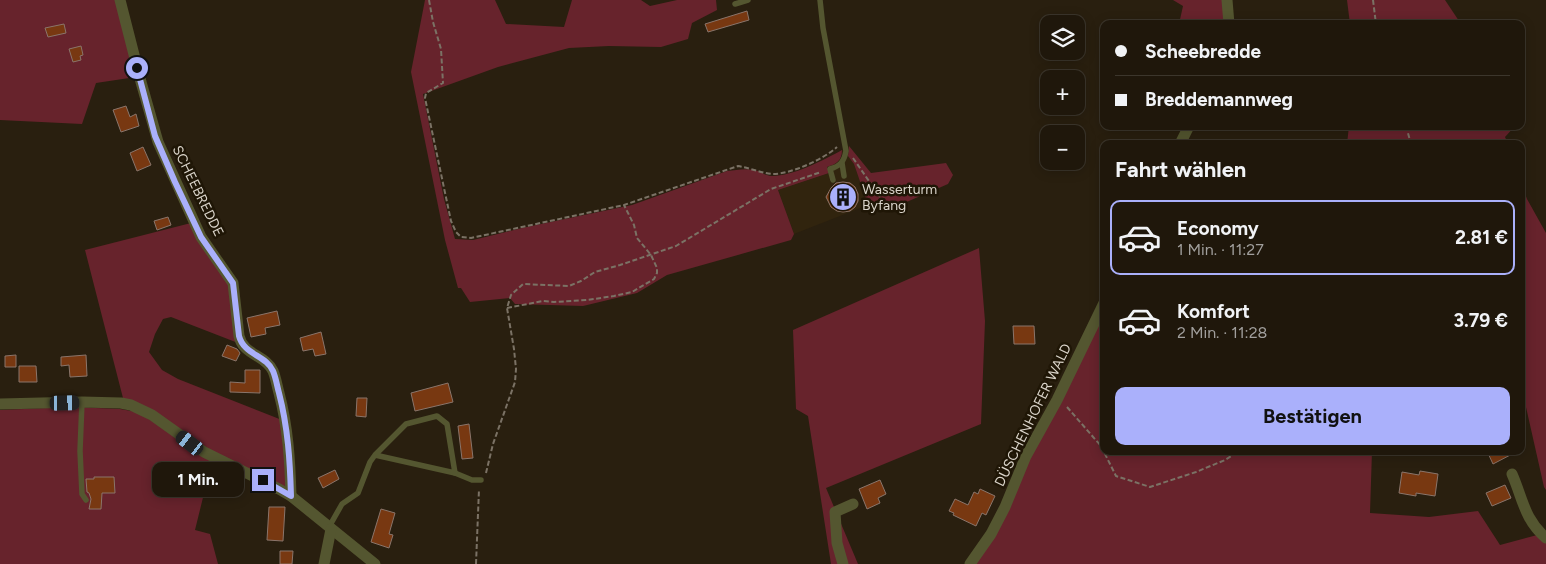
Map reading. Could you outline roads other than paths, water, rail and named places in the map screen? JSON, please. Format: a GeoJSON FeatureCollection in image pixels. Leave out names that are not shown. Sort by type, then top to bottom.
{"type":"FeatureCollection","features":[{"type":"Feature","properties":{"kind":"street","name":"SCHEEBREDDE"},"geometry":{"type":"LineString","coordinates":[[120,0],[158,142],[201,237],[233,283],[241,344],[268,364],[274,373],[289,445],[291,496]]}},
{"type":"Feature","properties":{"kind":"street"},"geometry":{"type":"LineString","coordinates":[[1227,0],[1229,20]]}},
{"type":"Feature","properties":{"kind":"street","name":"DÜSCHENHOFER WALD"},"geometry":{"type":"LineString","coordinates":[[970,564],[992,534],[1026,456],[1057,400],[1100,311]]}},
{"type":"Feature","properties":{"kind":"street"},"geometry":{"type":"LineString","coordinates":[[0,404],[82,402],[131,405],[146,412],[204,452],[279,488],[375,564]]}},
{"type":"Feature","properties":{"kind":"street"},"geometry":{"type":"LineString","coordinates":[[1512,474],[1526,513],[1532,524],[1546,538]]}},
{"type":"Feature","properties":{"kind":"street"},"geometry":{"type":"LineString","coordinates":[[844,564],[837,543],[835,512],[853,504]]}},
{"type":"Feature","properties":{"kind":"street"},"geometry":{"type":"LineString","coordinates":[[324,564],[330,528]]}},
{"type":"Feature","properties":{"kind":"lane"},"geometry":{"type":"LineString","coordinates":[[735,4],[748,0]]}},
{"type":"Feature","properties":{"kind":"lane"},"geometry":{"type":"LineString","coordinates":[[820,0],[823,28],[844,136],[846,151],[842,163],[844,176]]}},
{"type":"Feature","properties":{"kind":"lane"},"geometry":{"type":"LineString","coordinates":[[833,180],[830,170],[842,163]]}},
{"type":"Feature","properties":{"kind":"lane"},"geometry":{"type":"LineString","coordinates":[[82,402],[80,451],[82,494],[86,500]]}},
{"type":"Feature","properties":{"kind":"lane"},"geometry":{"type":"LineString","coordinates":[[330,528],[342,504],[358,493],[375,454],[406,424],[437,416],[447,424],[456,473]]}},
{"type":"Feature","properties":{"kind":"lane"},"geometry":{"type":"LineString","coordinates":[[375,454],[456,473],[472,480],[481,480]]}},
{"type":"Feature","properties":{"kind":"place","name":"Wasserturm Byfang"},"geometry":{"type":"Point","coordinates":[843,197]}}]}
